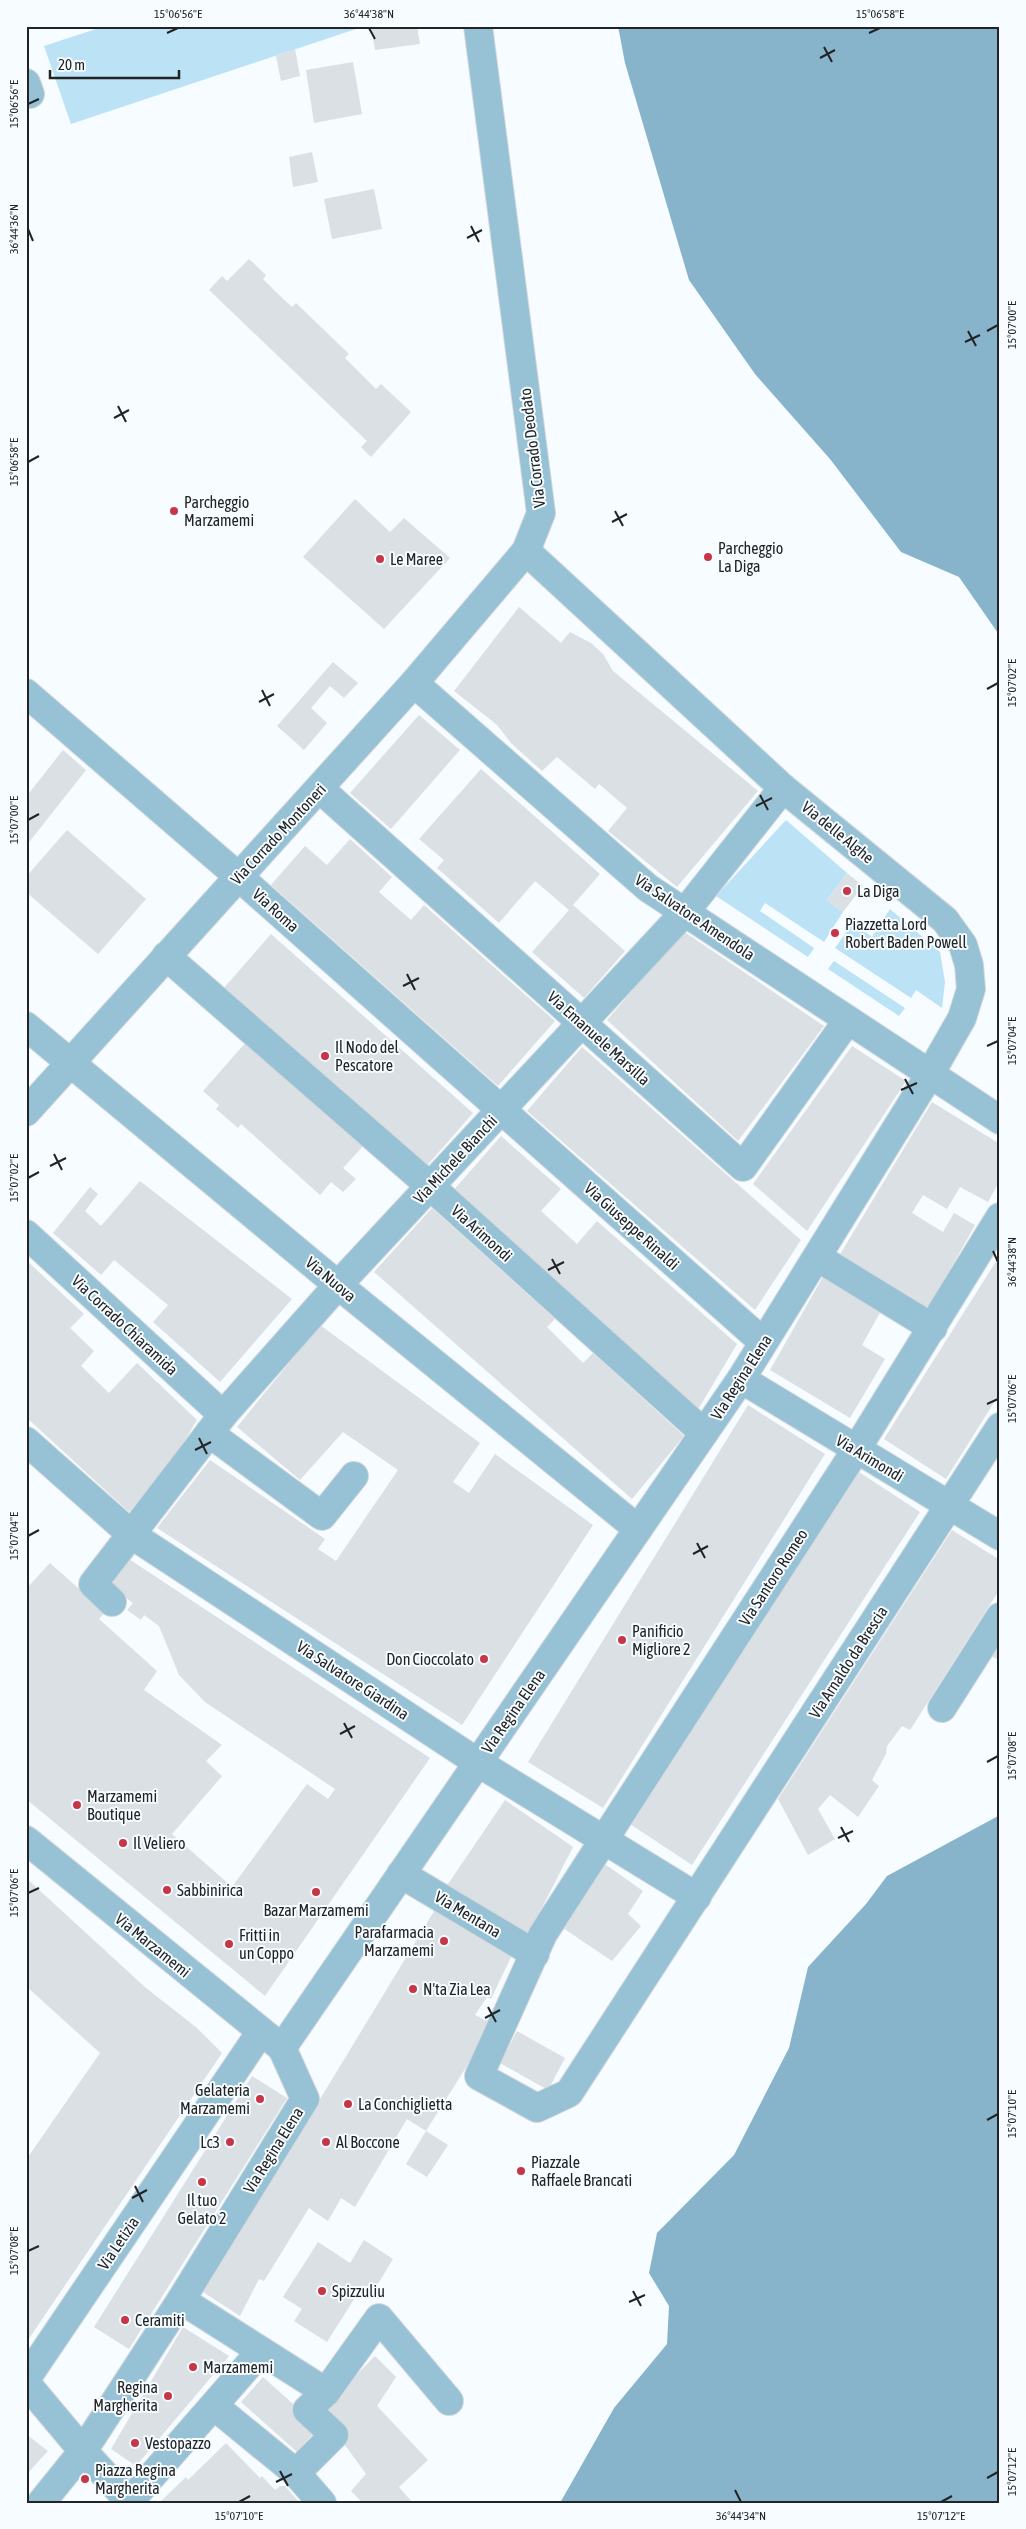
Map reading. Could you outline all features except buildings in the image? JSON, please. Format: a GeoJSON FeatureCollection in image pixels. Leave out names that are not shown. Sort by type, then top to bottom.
{"type":"FeatureCollection","features":[{"type":"Feature","properties":{"kind":"street","name":"Via Corrado Deodato"},"geometry":{"type":"LineString","coordinates":[[478,26],[541,513],[526,551]]}},
{"type":"Feature","properties":{"kind":"street","name":"Via Corrado Montoneri"},"geometry":{"type":"LineString","coordinates":[[26,1112],[320,789],[414,683],[526,551]]}},
{"type":"Feature","properties":{"kind":"street"},"geometry":{"type":"LineString","coordinates":[[526,551],[783,788]]}},
{"type":"Feature","properties":{"kind":"street","name":"Via Salvatore Amendola"},"geometry":{"type":"LineString","coordinates":[[414,683],[648,888],[1000,1120]]}},
{"type":"Feature","properties":{"kind":"street","name":"Via Roma"},"geometry":{"type":"LineString","coordinates":[[26,693],[239,877],[500,1109]]}},
{"type":"Feature","properties":{"kind":"street","name":"Via Michele Bianchi"},"geometry":{"type":"LineString","coordinates":[[112,1602],[93,1584],[216,1424],[338,1285],[685,912],[783,788]]}},
{"type":"Feature","properties":{"kind":"street","name":"Via delle Alghe"},"geometry":{"type":"LineString","coordinates":[[783,788],[945,920],[963,945],[969,965]]}},
{"type":"Feature","properties":{"kind":"street","name":"Via Emanuele Marsilla"},"geometry":{"type":"LineString","coordinates":[[320,789],[743,1167],[848,1020]]}},
{"type":"Feature","properties":{"kind":"street","name":"Via Arimondi"},"geometry":{"type":"LineString","coordinates":[[166,956],[430,1186],[704,1433]]}},
{"type":"Feature","properties":{"kind":"street","name":"Via Regina Elena"},"geometry":{"type":"LineString","coordinates":[[41,2503],[83,2451],[181,2300],[305,2099],[271,2041],[401,1874],[741,1380],[930,1074],[962,1018],[971,989],[969,965]]}},
{"type":"Feature","properties":{"kind":"street","name":"Via Nuova"},"geometry":{"type":"LineString","coordinates":[[26,1026],[72,1062],[338,1285],[638,1530]]}},
{"type":"Feature","properties":{"kind":"street","name":"Via Giuseppe Rinaldi"},"geometry":{"type":"LineString","coordinates":[[500,1109],[763,1342]]}},
{"type":"Feature","properties":{"kind":"street","name":"Via Santoro Romeo"},"geometry":{"type":"LineString","coordinates":[[539,1944],[604,1838],[856,1450],[1000,1217]]}},
{"type":"Feature","properties":{"kind":"street","name":"Via Corrado Chiaramida"},"geometry":{"type":"LineString","coordinates":[[26,1234],[216,1424],[322,1516],[354,1476]]}},
{"type":"Feature","properties":{"kind":"street"},"geometry":{"type":"LineString","coordinates":[[817,1257],[933,1328]]}},
{"type":"Feature","properties":{"kind":"street","name":"Via Arimondi"},"geometry":{"type":"LineString","coordinates":[[741,1380],[1000,1536]]}},
{"type":"Feature","properties":{"kind":"street","name":"Via Arnaldo da Brescia"},"geometry":{"type":"LineString","coordinates":[[539,1944],[479,2076],[537,2108],[568,2093],[697,1897],[1000,1427]]}},
{"type":"Feature","properties":{"kind":"street","name":"Via Salvatore Giardina"},"geometry":{"type":"LineString","coordinates":[[26,1441],[132,1535],[478,1762],[697,1897]]}},
{"type":"Feature","properties":{"kind":"street"},"geometry":{"type":"LineString","coordinates":[[942,1708],[1000,1617]]}},
{"type":"Feature","properties":{"kind":"street","name":"Via Marzamemi"},"geometry":{"type":"LineString","coordinates":[[26,1840],[271,2041]]}},
{"type":"Feature","properties":{"kind":"street","name":"Via Mentana"},"geometry":{"type":"LineString","coordinates":[[401,1874],[539,1944]]}},
{"type":"Feature","properties":{"kind":"street","name":"Via Letizia"},"geometry":{"type":"LineString","coordinates":[[26,2378],[271,2041]]}},
{"type":"Feature","properties":{"kind":"street"},"geometry":{"type":"LineString","coordinates":[[181,2300],[326,2392]]}},
{"type":"Feature","properties":{"kind":"street"},"geometry":{"type":"LineString","coordinates":[[296,2472],[334,2435],[307,2410],[326,2392],[378,2318],[449,2401]]}},
{"type":"Feature","properties":{"kind":"street"},"geometry":{"type":"LineString","coordinates":[[26,2383],[83,2451],[136,2496],[261,2351]]}},
{"type":"Feature","properties":{"kind":"street"},"geometry":{"type":"LineString","coordinates":[[214,2406],[296,2472],[322,2503]]}},
{"type":"Feature","properties":{"kind":"shaded area"},"geometry":{"type":"Polygon","coordinates":[[[105,26],[365,26],[71,124],[44,46],[105,26]]]}},
{"type":"Feature","properties":{"kind":"shaded area"},"geometry":{"type":"Polygon","coordinates":[[[618,26],[1000,26],[1000,636],[959,577],[901,552],[830,459],[755,374],[689,280],[625,63],[618,26]]]}},
{"type":"Feature","properties":{"kind":"shaded area"},"geometry":{"type":"Polygon","coordinates":[[[786,820],[847,873],[827,900],[843,912],[824,942],[765,903],[760,911],[814,948],[808,957],[716,896],[786,820]]]}},
{"type":"Feature","properties":{"kind":"shaded area"},"geometry":{"type":"Polygon","coordinates":[[[890,909],[940,952],[945,982],[942,1008],[916,990],[911,998],[835,948],[853,923],[872,937],[890,909]]]}},
{"type":"Feature","properties":{"kind":"shaded area"},"geometry":{"type":"Polygon","coordinates":[[[834,961],[905,1008],[899,1016],[828,969],[834,961]]]}},
{"type":"Feature","properties":{"kind":"shaded area"},"geometry":{"type":"Polygon","coordinates":[[[1000,1815],[1000,2503],[560,2503],[614,2408],[667,2344],[669,2306],[649,2273],[657,2233],[734,2155],[789,2048],[808,1967],[866,1904],[887,1876],[1000,1815]]]}},
{"type":"Feature","properties":{"kind":"place","name":"Parcheggio Marzamemi"},"geometry":{"type":"Point","coordinates":[174,511]}},
{"type":"Feature","properties":{"kind":"place","name":"Parcheggio La Diga"},"geometry":{"type":"Point","coordinates":[708,557]}},
{"type":"Feature","properties":{"kind":"place","name":"Le Maree"},"geometry":{"type":"Point","coordinates":[380,559]}},
{"type":"Feature","properties":{"kind":"place","name":"La Diga"},"geometry":{"type":"Point","coordinates":[847,891]}},
{"type":"Feature","properties":{"kind":"place","name":"Piazzetta Lord Robert Baden Powell"},"geometry":{"type":"Point","coordinates":[835,933]}},
{"type":"Feature","properties":{"kind":"place","name":"Il Nodo del Pescatore"},"geometry":{"type":"Point","coordinates":[325,1056]}},
{"type":"Feature","properties":{"kind":"place","name":"Panificio Migliore 2"},"geometry":{"type":"Point","coordinates":[622,1640]}},
{"type":"Feature","properties":{"kind":"place","name":"Don Cioccolato"},"geometry":{"type":"Point","coordinates":[484,1659]}},
{"type":"Feature","properties":{"kind":"place","name":"Marzamemi Boutique"},"geometry":{"type":"Point","coordinates":[77,1805]}},
{"type":"Feature","properties":{"kind":"place","name":"Il Veliero"},"geometry":{"type":"Point","coordinates":[123,1843]}},
{"type":"Feature","properties":{"kind":"place","name":"Sabbinirica"},"geometry":{"type":"Point","coordinates":[167,1890]}},
{"type":"Feature","properties":{"kind":"place","name":"Bazar Marzamemi"},"geometry":{"type":"Point","coordinates":[316,1892]}},
{"type":"Feature","properties":{"kind":"place","name":"Parafarmacia Marzamemi"},"geometry":{"type":"Point","coordinates":[444,1941]}},
{"type":"Feature","properties":{"kind":"place","name":"Fritti in un Coppo"},"geometry":{"type":"Point","coordinates":[229,1944]}},
{"type":"Feature","properties":{"kind":"place","name":"N'ta Zia Lea"},"geometry":{"type":"Point","coordinates":[413,1989]}},
{"type":"Feature","properties":{"kind":"place","name":"Gelateria Marzamemi"},"geometry":{"type":"Point","coordinates":[260,2099]}},
{"type":"Feature","properties":{"kind":"place","name":"La Conchiglietta"},"geometry":{"type":"Point","coordinates":[348,2104]}},
{"type":"Feature","properties":{"kind":"place","name":"Lc3"},"geometry":{"type":"Point","coordinates":[230,2142]}},
{"type":"Feature","properties":{"kind":"place","name":"Al Boccone"},"geometry":{"type":"Point","coordinates":[326,2142]}},
{"type":"Feature","properties":{"kind":"place","name":"Piazzale Raffaele Brancati"},"geometry":{"type":"Point","coordinates":[521,2171]}},
{"type":"Feature","properties":{"kind":"place","name":"Il tuo Gelato 2"},"geometry":{"type":"Point","coordinates":[202,2182]}},
{"type":"Feature","properties":{"kind":"place","name":"Spizzuliu"},"geometry":{"type":"Point","coordinates":[322,2291]}},
{"type":"Feature","properties":{"kind":"place","name":"Ceramiti"},"geometry":{"type":"Point","coordinates":[125,2320]}},
{"type":"Feature","properties":{"kind":"place","name":"Marzamemi"},"geometry":{"type":"Point","coordinates":[193,2367]}},
{"type":"Feature","properties":{"kind":"place","name":"Regina Margherita"},"geometry":{"type":"Point","coordinates":[168,2396]}},
{"type":"Feature","properties":{"kind":"place","name":"Vestopazzo"},"geometry":{"type":"Point","coordinates":[135,2443]}},
{"type":"Feature","properties":{"kind":"place","name":"Piazza Regina Margherita"},"geometry":{"type":"Point","coordinates":[85,2479]}}]}
